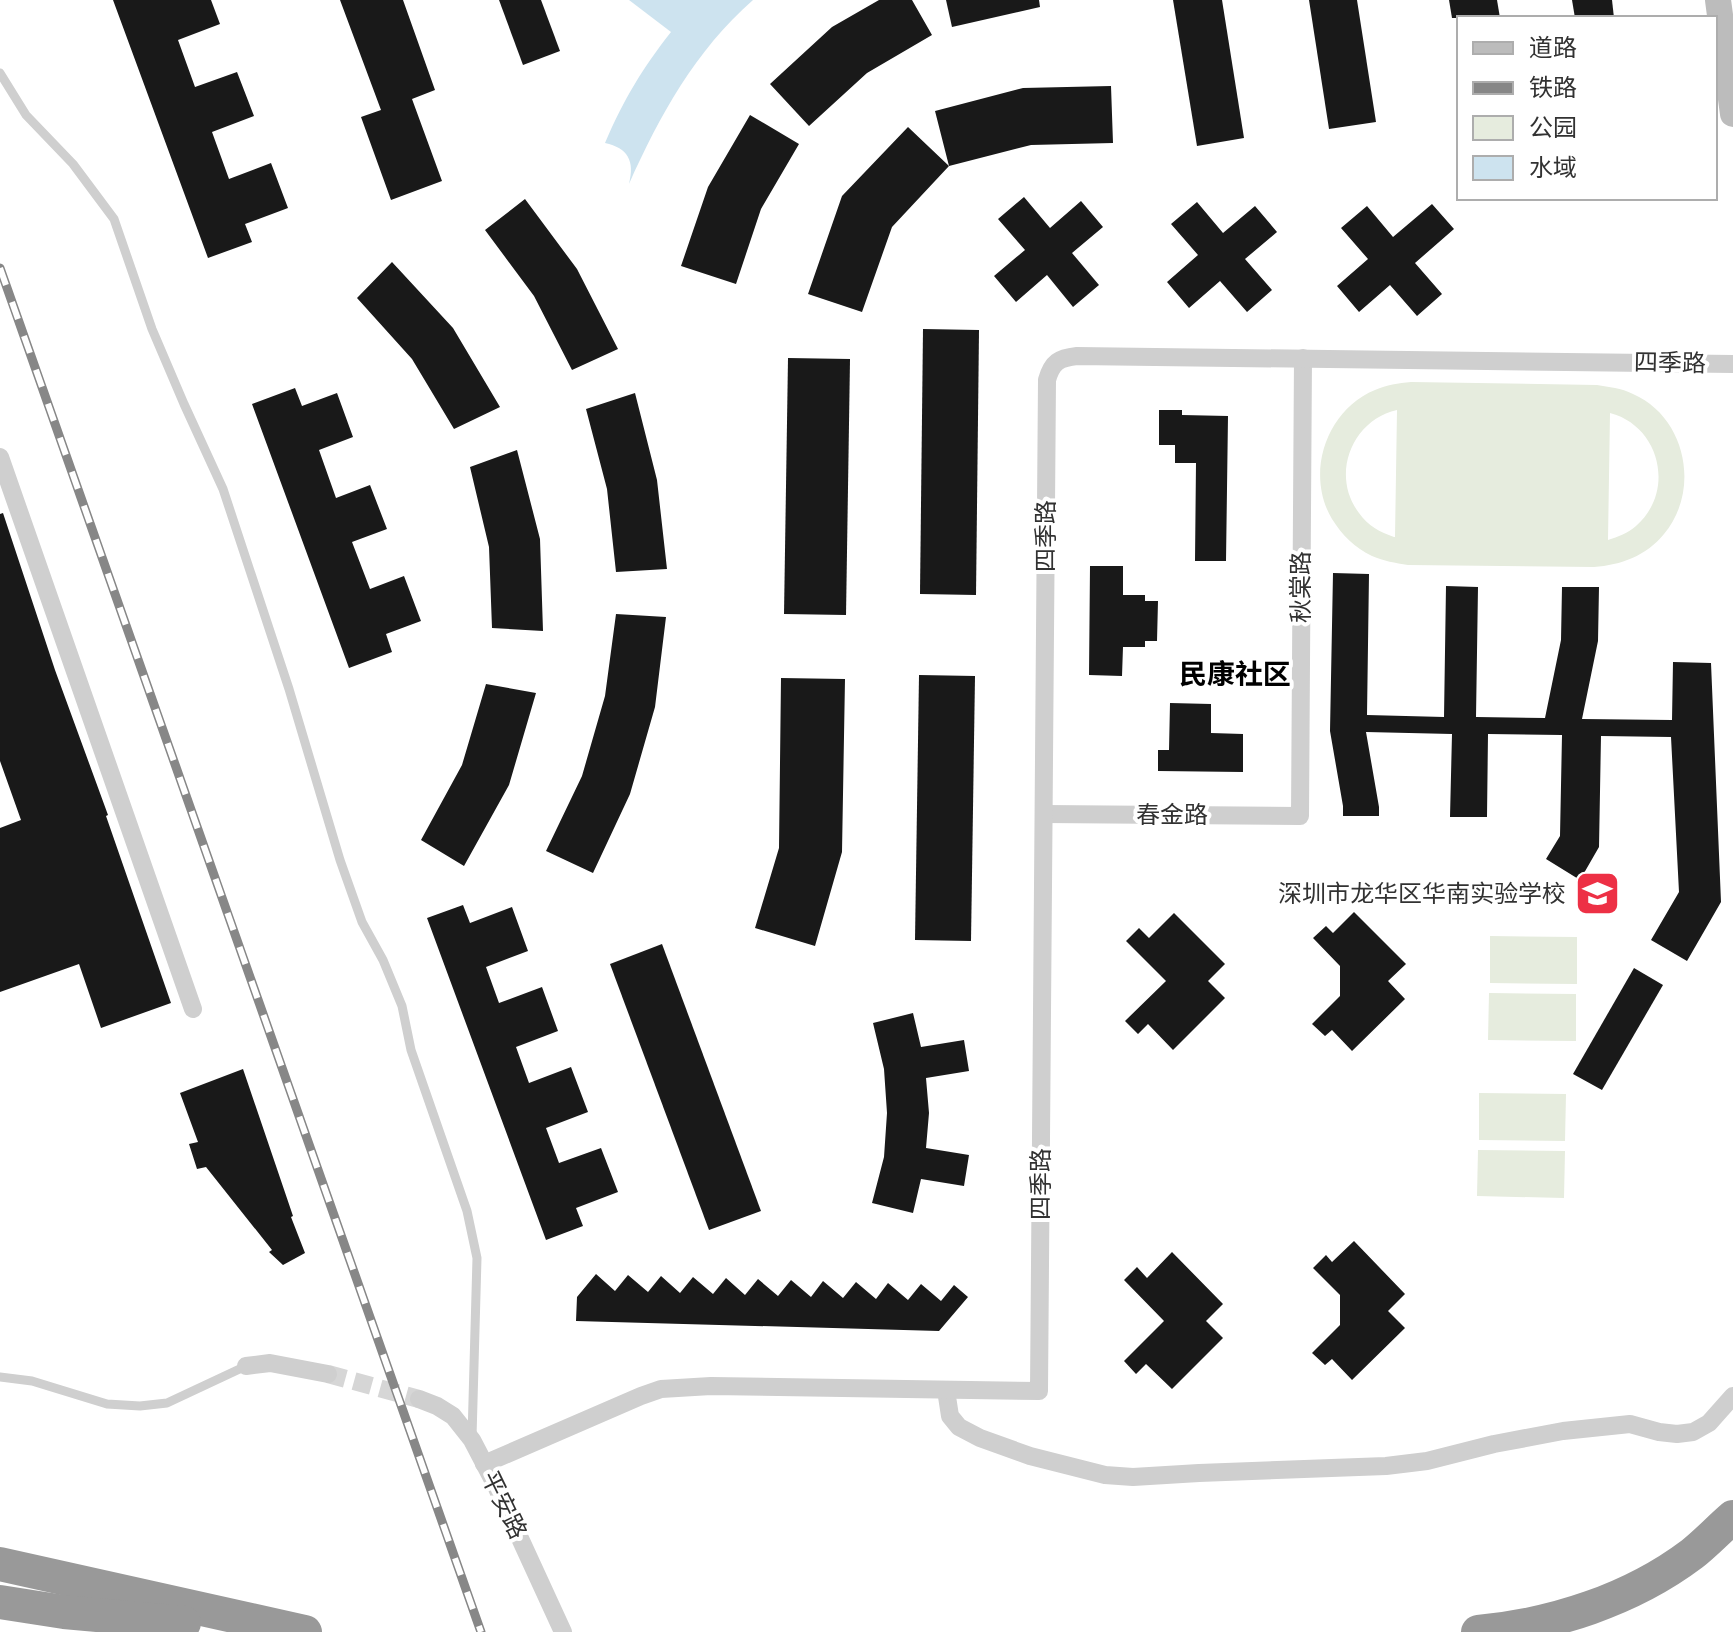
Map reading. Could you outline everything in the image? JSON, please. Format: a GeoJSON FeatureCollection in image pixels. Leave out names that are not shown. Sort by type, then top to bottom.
{"type":"FeatureCollection","features":[{"type":"Feature","properties":{"kind":"highway"},"geometry":{"type":"LineString","coordinates":[[1478,1632],[1501,1630],[1575,1613],[1636,1589],[1692,1554],[1733,1517]]}},
{"type":"Feature","properties":{"kind":"highway"},"geometry":{"type":"LineString","coordinates":[[0,1564],[305,1632]]}},
{"type":"Feature","properties":{"kind":"highway"},"geometry":{"type":"LineString","coordinates":[[0,1602],[64,1612],[276,1632]]}},
{"type":"Feature","properties":{"kind":"main road"},"geometry":{"type":"LineString","coordinates":[[1718,0],[1733,114]]}},
{"type":"Feature","properties":{"kind":"street","name":"四季路"},"geometry":{"type":"LineString","coordinates":[[946,1390],[1039,1391],[1047,380],[1050,369],[1066,357],[1077,356],[1733,364]]}},
{"type":"Feature","properties":{"kind":"street","name":"秋棠路"},"geometry":{"type":"LineString","coordinates":[[1300,816],[1303,358]]}},
{"type":"Feature","properties":{"kind":"street"},"geometry":{"type":"LineString","coordinates":[[0,457],[193,1009]]}},
{"type":"Feature","properties":{"kind":"street","name":"春金路"},"geometry":{"type":"LineString","coordinates":[[1044,814],[1300,816]]}},
{"type":"Feature","properties":{"kind":"street"},"geometry":{"type":"LineString","coordinates":[[246,1366],[270,1363],[328,1374]]}},
{"type":"Feature","properties":{"kind":"street"},"geometry":{"type":"LineString","coordinates":[[484,1464],[661,1389],[711,1386],[946,1390],[950,1416],[959,1427],[980,1438],[1030,1456],[1105,1475],[1133,1477],[1386,1466],[1427,1461],[1563,1431],[1630,1424],[1659,1432],[1693,1432],[1709,1423],[1733,1396]]}},
{"type":"Feature","properties":{"kind":"street","name":"平安路"},"geometry":{"type":"LineString","coordinates":[[419,1399],[453,1416],[472,1440],[563,1632]]}},
{"type":"Feature","properties":{"kind":"lane"},"geometry":{"type":"LineString","coordinates":[[0,73],[26,115],[73,164],[114,219],[152,329],[223,489],[289,689],[344,873],[362,922],[383,960],[402,1006],[411,1050],[467,1211],[477,1258],[472,1440]]}},
{"type":"Feature","properties":{"kind":"lane"},"geometry":{"type":"LineString","coordinates":[[0,1377],[32,1381],[107,1404],[140,1406],[167,1403],[246,1366]]}},
{"type":"Feature","properties":{"kind":"green space"},"geometry":{"type":"Polygon","coordinates":[[[1406,382],[1597,385],[1633,394],[1651,405],[1665,419],[1676,437],[1684,476],[1682,497],[1675,516],[1664,534],[1649,548],[1632,558],[1604,566],[1408,565],[1372,556],[1349,540],[1332,519],[1320,483],[1321,464],[1325,445],[1344,412],[1358,399],[1375,390],[1406,382]],[[1397,410],[1368,425],[1350,451],[1346,466],[1350,498],[1359,513],[1366,522],[1394,537],[1395,537],[1397,410]],[[1610,413],[1608,540],[1633,528],[1648,512],[1659,478],[1651,445],[1641,431],[1627,420],[1610,413]]]}},
{"type":"Feature","properties":{"kind":"green space"},"geometry":{"type":"Polygon","coordinates":[[[1490,936],[1577,937],[1577,984],[1490,983],[1490,936]]]}},
{"type":"Feature","properties":{"kind":"green space"},"geometry":{"type":"Polygon","coordinates":[[[1489,993],[1576,994],[1576,1041],[1488,1040],[1489,993]]]}},
{"type":"Feature","properties":{"kind":"green space"},"geometry":{"type":"Polygon","coordinates":[[[1479,1093],[1566,1094],[1565,1141],[1479,1140],[1479,1093]]]}},
{"type":"Feature","properties":{"kind":"green space"},"geometry":{"type":"Polygon","coordinates":[[[1478,1150],[1565,1151],[1564,1198],[1477,1196],[1478,1150]]]}},
{"type":"Feature","properties":{"kind":"water"},"geometry":{"type":"Polygon","coordinates":[[[629,0],[753,0],[696,62],[653,133],[629,184],[631,169],[628,157],[619,148],[605,143],[634,85],[671,32],[629,0]]]}},
{"type":"Feature","properties":{"kind":"building"},"geometry":{"type":"Polygon","coordinates":[[[113,0],[211,0],[220,24],[178,40],[195,87],[237,72],[254,116],[212,132],[229,179],[271,163],[288,208],[245,224],[252,242],[208,258],[113,0]]]}},
{"type":"Feature","properties":{"kind":"building"},"geometry":{"type":"Polygon","coordinates":[[[340,0],[403,0],[435,90],[412,99],[442,181],[391,200],[361,117],[381,110],[340,0]]]}},
{"type":"Feature","properties":{"kind":"building"},"geometry":{"type":"Polygon","coordinates":[[[499,0],[541,0],[560,51],[523,65],[499,0]]]}},
{"type":"Feature","properties":{"kind":"building"},"geometry":{"type":"Polygon","coordinates":[[[879,0],[912,0],[932,35],[867,73],[809,126],[770,84],[832,27],[879,0]]]}},
{"type":"Feature","properties":{"kind":"building"},"geometry":{"type":"Polygon","coordinates":[[[946,0],[1039,0],[1040,7],[952,27],[946,0]]]}},
{"type":"Feature","properties":{"kind":"building"},"geometry":{"type":"Polygon","coordinates":[[[1173,0],[1222,0],[1244,138],[1197,146],[1173,0]]]}},
{"type":"Feature","properties":{"kind":"building"},"geometry":{"type":"Polygon","coordinates":[[[1309,0],[1357,0],[1376,122],[1329,129],[1309,0]]]}},
{"type":"Feature","properties":{"kind":"building"},"geometry":{"type":"Polygon","coordinates":[[[1449,0],[1497,0],[1500,16],[1452,18],[1449,0]]]}},
{"type":"Feature","properties":{"kind":"building"},"geometry":{"type":"Polygon","coordinates":[[[1572,0],[1612,0],[1614,16],[1575,16],[1572,0]]]}},
{"type":"Feature","properties":{"kind":"building"},"geometry":{"type":"Polygon","coordinates":[[[1111,86],[1113,143],[1031,145],[949,166],[935,111],[1023,88],[1111,86]]]}},
{"type":"Feature","properties":{"kind":"building"},"geometry":{"type":"Polygon","coordinates":[[[750,115],[799,144],[761,209],[736,284],[681,266],[708,187],[750,115]]]}},
{"type":"Feature","properties":{"kind":"building"},"geometry":{"type":"Polygon","coordinates":[[[908,127],[949,166],[892,227],[862,312],[808,294],[842,196],[908,127]]]}},
{"type":"Feature","properties":{"kind":"building"},"geometry":{"type":"Polygon","coordinates":[[[1024,197],[1050,228],[1081,201],[1103,227],[1072,253],[1099,285],[1073,307],[1047,275],[1016,302],[994,276],[1025,250],[998,219],[1024,197]]]}},
{"type":"Feature","properties":{"kind":"building"},"geometry":{"type":"Polygon","coordinates":[[[525,199],[577,269],[618,349],[572,370],[534,296],[485,230],[525,199]]]}},
{"type":"Feature","properties":{"kind":"building"},"geometry":{"type":"Polygon","coordinates":[[[1197,202],[1223,233],[1255,206],[1277,232],[1245,259],[1272,290],[1247,312],[1220,281],[1189,308],[1167,282],[1198,255],[1171,224],[1197,202]]]}},
{"type":"Feature","properties":{"kind":"building"},"geometry":{"type":"Polygon","coordinates":[[[1432,204],[1454,229],[1415,263],[1442,294],[1417,316],[1390,285],[1359,312],[1337,286],[1368,259],[1341,228],[1367,206],[1393,237],[1432,204]]]}},
{"type":"Feature","properties":{"kind":"building"},"geometry":{"type":"Polygon","coordinates":[[[392,262],[453,328],[500,407],[454,429],[412,359],[357,298],[392,262]]]}},
{"type":"Feature","properties":{"kind":"building"},"geometry":{"type":"Polygon","coordinates":[[[923,329],[979,330],[976,595],[920,594],[923,329]]]}},
{"type":"Feature","properties":{"kind":"building"},"geometry":{"type":"Polygon","coordinates":[[[788,358],[850,359],[846,615],[784,614],[788,358]]]}},
{"type":"Feature","properties":{"kind":"building"},"geometry":{"type":"Polygon","coordinates":[[[295,388],[302,406],[337,393],[353,437],[319,450],[336,498],[370,485],[387,529],[352,542],[370,589],[404,576],[421,621],[386,634],[392,652],[349,668],[252,404],[295,388]]]}},
{"type":"Feature","properties":{"kind":"building"},"geometry":{"type":"Polygon","coordinates":[[[635,393],[657,480],[667,569],[616,572],[607,489],[586,409],[635,393]]]}},
{"type":"Feature","properties":{"kind":"building"},"geometry":{"type":"Polygon","coordinates":[[[1159,410],[1182,410],[1182,415],[1228,416],[1226,561],[1195,561],[1196,463],[1175,463],[1175,445],[1159,445],[1159,410]]]}},
{"type":"Feature","properties":{"kind":"building"},"geometry":{"type":"Polygon","coordinates":[[[517,450],[540,539],[543,631],[492,628],[489,547],[470,467],[517,450]]]}},
{"type":"Feature","properties":{"kind":"building"},"geometry":{"type":"Polygon","coordinates":[[[3,513],[171,1003],[101,1028],[79,964],[0,992],[0,828],[21,820],[0,761],[0,514],[3,513]]]}},
{"type":"Feature","properties":{"kind":"building"},"geometry":{"type":"Polygon","coordinates":[[[1090,566],[1123,566],[1123,595],[1145,595],[1145,601],[1158,601],[1157,641],[1145,641],[1145,647],[1123,647],[1122,676],[1089,675],[1090,566]]]}},
{"type":"Feature","properties":{"kind":"building"},"geometry":{"type":"Polygon","coordinates":[[[1333,573],[1369,574],[1367,715],[1444,717],[1446,586],[1478,587],[1476,717],[1545,718],[1561,640],[1562,587],[1599,587],[1598,641],[1582,719],[1672,720],[1673,662],[1711,663],[1721,902],[1687,961],[1651,940],[1679,892],[1671,737],[1601,736],[1599,847],[1580,880],[1546,859],[1560,836],[1562,735],[1488,734],[1487,817],[1450,817],[1452,734],[1366,732],[1379,816],[1343,816],[1330,731],[1333,573]]]}},
{"type":"Feature","properties":{"kind":"building"},"geometry":{"type":"Polygon","coordinates":[[[616,614],[666,617],[655,707],[630,794],[593,873],[546,851],[582,776],[605,696],[616,614]]]}},
{"type":"Feature","properties":{"kind":"building"},"geometry":{"type":"Polygon","coordinates":[[[919,675],[975,676],[971,941],[915,940],[919,675]]]}},
{"type":"Feature","properties":{"kind":"building"},"geometry":{"type":"Polygon","coordinates":[[[781,678],[845,679],[842,852],[815,946],[755,928],[779,848],[781,678]]]}},
{"type":"Feature","properties":{"kind":"building"},"geometry":{"type":"Polygon","coordinates":[[[486,684],[536,693],[509,785],[464,866],[421,840],[462,765],[486,684]]]}},
{"type":"Feature","properties":{"kind":"building"},"geometry":{"type":"Polygon","coordinates":[[[1170,703],[1211,704],[1211,733],[1243,734],[1243,772],[1158,771],[1158,750],[1169,750],[1170,703]]]}},
{"type":"Feature","properties":{"kind":"building"},"geometry":{"type":"Polygon","coordinates":[[[463,905],[470,923],[512,907],[528,951],[486,967],[499,1003],[542,987],[558,1031],[516,1047],[529,1083],[571,1067],[588,1112],[546,1128],[559,1163],[601,1148],[618,1192],[576,1208],[583,1226],[546,1240],[427,918],[463,905]]]}},
{"type":"Feature","properties":{"kind":"building"},"geometry":{"type":"Polygon","coordinates":[[[1354,912],[1406,964],[1388,981],[1405,999],[1352,1051],[1332,1030],[1325,1036],[1312,1024],[1340,996],[1340,966],[1313,938],[1326,926],[1333,933],[1354,912]]]}},
{"type":"Feature","properties":{"kind":"building"},"geometry":{"type":"Polygon","coordinates":[[[1174,913],[1225,964],[1208,981],[1225,998],[1173,1050],[1148,1024],[1138,1034],[1125,1021],[1166,981],[1126,941],[1139,928],[1149,938],[1174,913]]]}},
{"type":"Feature","properties":{"kind":"building"},"geometry":{"type":"Polygon","coordinates":[[[662,944],[761,1211],[709,1230],[610,964],[662,944]]]}},
{"type":"Feature","properties":{"kind":"building"},"geometry":{"type":"Polygon","coordinates":[[[1634,968],[1663,985],[1602,1090],[1573,1074],[1634,968]]]}},
{"type":"Feature","properties":{"kind":"building"},"geometry":{"type":"Polygon","coordinates":[[[913,1013],[921,1047],[964,1040],[969,1071],[926,1078],[929,1113],[926,1148],[969,1155],[964,1186],[921,1179],[913,1213],[872,1203],[884,1157],[887,1113],[884,1069],[873,1023],[913,1013]]]}},
{"type":"Feature","properties":{"kind":"building"},"geometry":{"type":"Polygon","coordinates":[[[243,1069],[305,1253],[283,1265],[269,1252],[272,1250],[206,1167],[197,1169],[189,1144],[198,1142],[180,1093],[243,1069]]]}},
{"type":"Feature","properties":{"kind":"building"},"geometry":{"type":"Polygon","coordinates":[[[1354,1241],[1405,1294],[1388,1311],[1405,1328],[1352,1380],[1332,1359],[1325,1365],[1312,1353],[1340,1325],[1340,1295],[1313,1268],[1326,1255],[1332,1262],[1354,1241]]]}},
{"type":"Feature","properties":{"kind":"building"},"geometry":{"type":"Polygon","coordinates":[[[1172,1252],[1223,1304],[1206,1321],[1223,1338],[1172,1389],[1146,1364],[1136,1374],[1124,1361],[1164,1321],[1124,1280],[1137,1267],[1147,1278],[1172,1252]]]}},
{"type":"Feature","properties":{"kind":"building"},"geometry":{"type":"Polygon","coordinates":[[[596,1274],[615,1291],[628,1275],[648,1292],[661,1276],[680,1293],[693,1277],[713,1294],[726,1278],[745,1295],[758,1279],[778,1296],[791,1280],[811,1297],[823,1281],[843,1298],[856,1282],[876,1299],[888,1283],[908,1300],[921,1284],[941,1301],[954,1285],[968,1297],[939,1331],[576,1321],[577,1297],[596,1274]]]}},
{"type":"Feature","properties":{"kind":"tunnel"},"geometry":{"type":"LineString","coordinates":[[328,1374],[419,1399]]}},
{"type":"Feature","properties":{"kind":"railway"},"geometry":{"type":"LineString","coordinates":[[0,268],[481,1632]]}},
{"type":"Feature","properties":{"kind":"place","name":"深圳市龙华区华南实验学校"},"geometry":{"type":"Point","coordinates":[1597,894]}},
{"type":"Feature","properties":{"kind":"district","name":"民康社区"},"geometry":{"type":"Point","coordinates":[1235,674]}}]}
